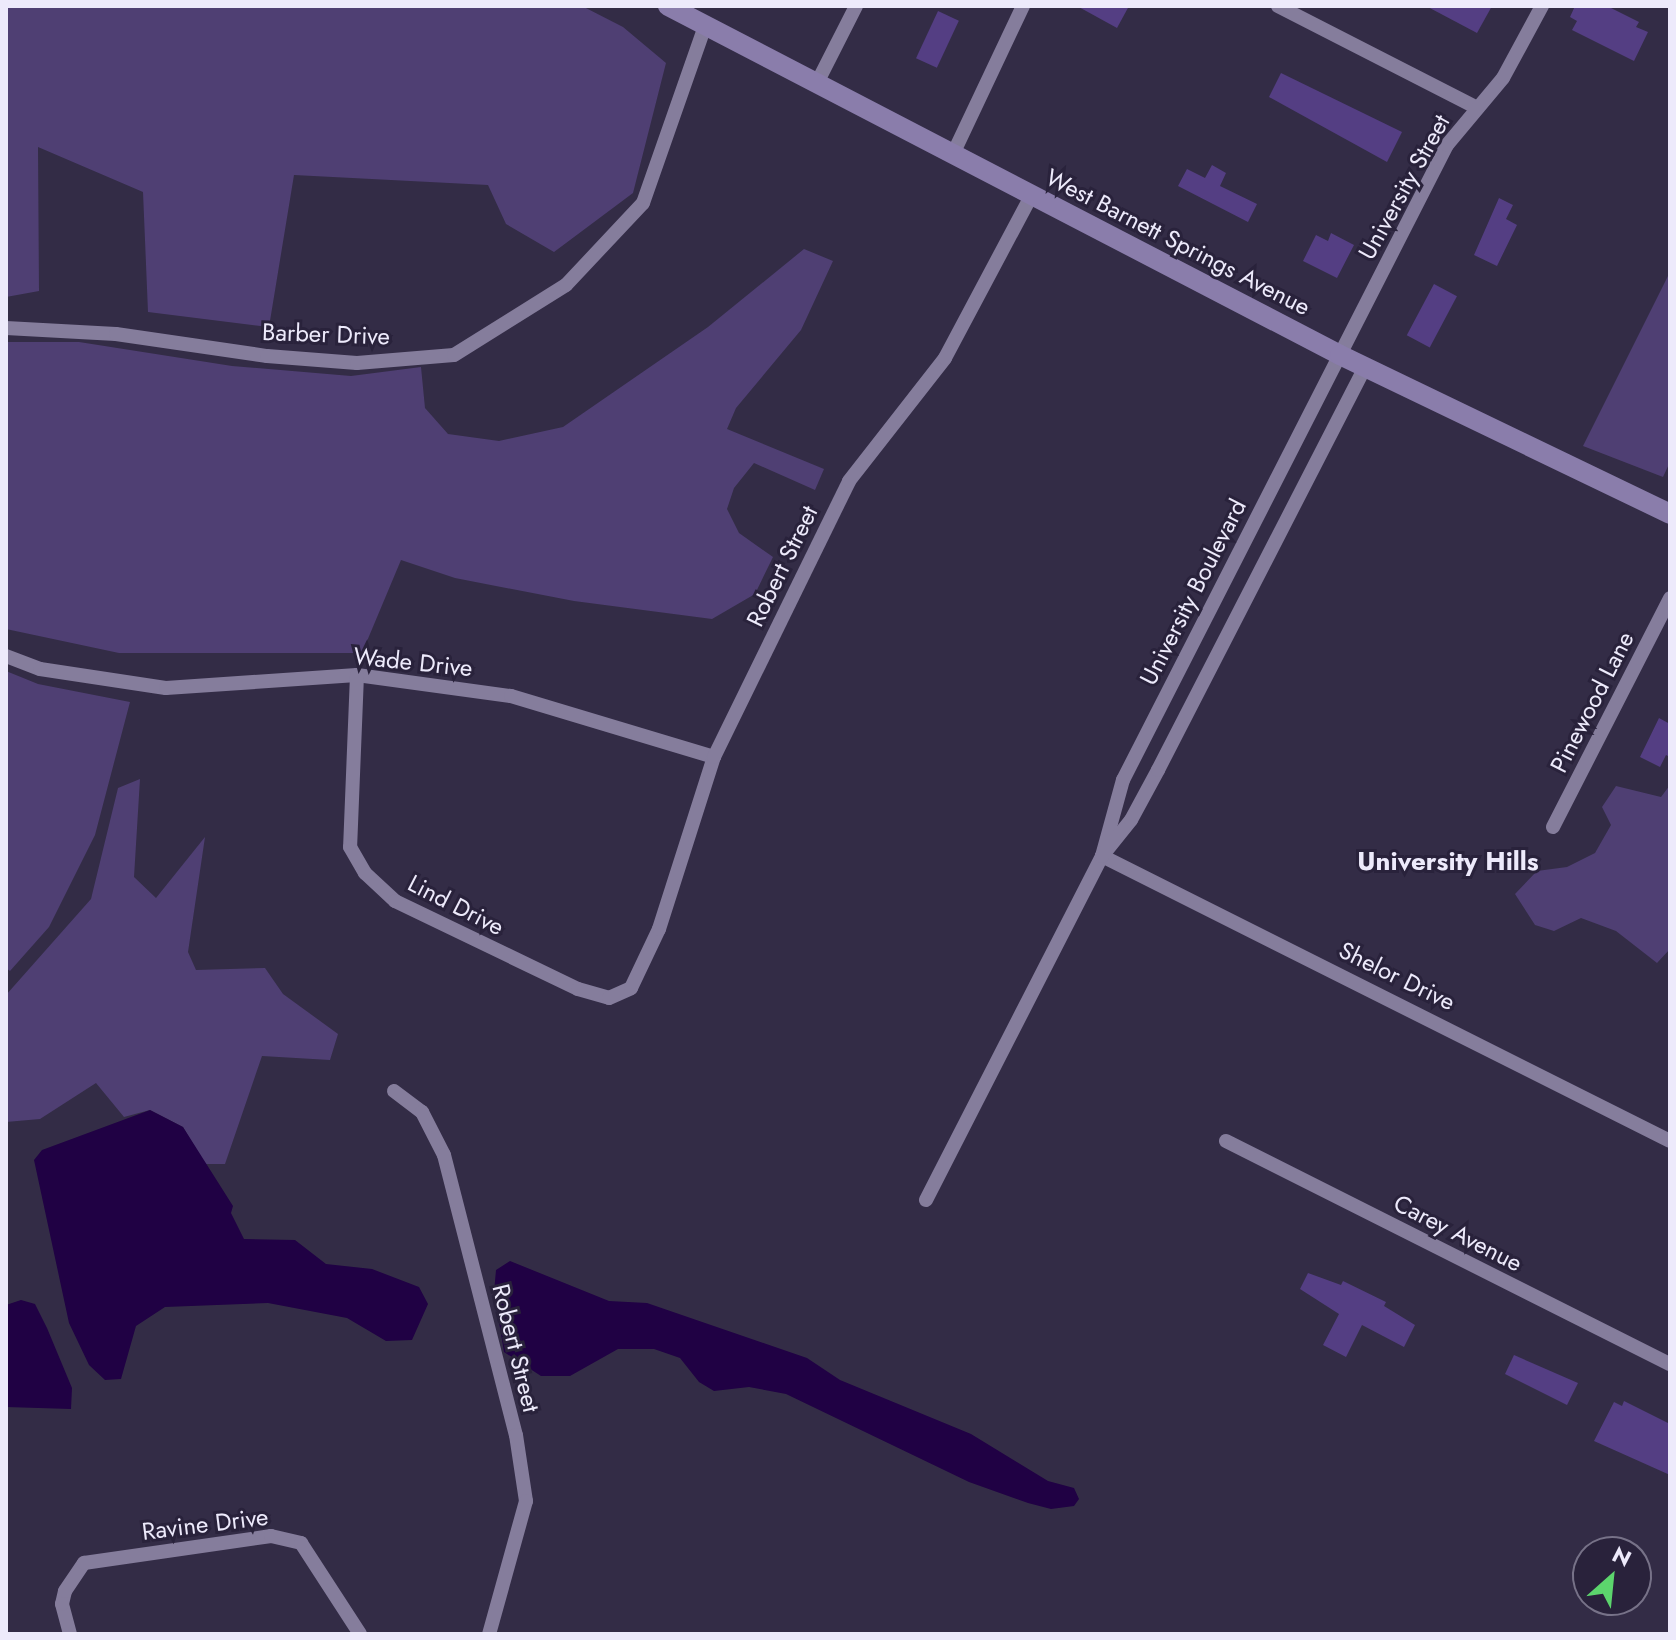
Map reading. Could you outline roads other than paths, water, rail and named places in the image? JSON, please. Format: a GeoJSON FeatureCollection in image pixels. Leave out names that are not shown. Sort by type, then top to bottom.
{"type":"FeatureCollection","features":[{"type":"Feature","properties":{"kind":"street","name":"West Barnett Springs Avenue"},"geometry":{"type":"LineString","coordinates":[[668,6],[818,81],[1031,196],[1365,368],[1670,514]]}},
{"type":"Feature","properties":{"kind":"street"},"geometry":{"type":"LineString","coordinates":[[818,81],[856,6]]}},
{"type":"Feature","properties":{"kind":"street"},"geometry":{"type":"LineString","coordinates":[[953,154],[1023,6]]}},
{"type":"Feature","properties":{"kind":"street"},"geometry":{"type":"LineString","coordinates":[[1278,6],[1477,108]]}},
{"type":"Feature","properties":{"kind":"street","name":"University Street"},"geometry":{"type":"LineString","coordinates":[[1340,355],[1447,145],[1503,78],[1542,6]]}},
{"type":"Feature","properties":{"kind":"street","name":"Barber Drive"},"geometry":{"type":"LineString","coordinates":[[6,328],[116,334],[267,356],[357,363],[454,355],[566,285],[643,203],[705,26]]}},
{"type":"Feature","properties":{"kind":"street","name":"Robert Street"},"geometry":{"type":"LineString","coordinates":[[631,988],[659,929],[714,757],[849,481],[945,358],[1031,196]]}},
{"type":"Feature","properties":{"kind":"street","name":"University Boulevard"},"geometry":{"type":"LineString","coordinates":[[926,1200],[1102,856],[1123,780],[1340,355]]}},
{"type":"Feature","properties":{"kind":"street","name":"University Boulevard"},"geometry":{"type":"LineString","coordinates":[[1102,856],[1131,820],[1158,770],[1365,368]]}},
{"type":"Feature","properties":{"kind":"street","name":"Pinewood Lane"},"geometry":{"type":"LineString","coordinates":[[1553,827],[1670,598]]}},
{"type":"Feature","properties":{"kind":"street","name":"Wade Drive"},"geometry":{"type":"LineString","coordinates":[[6,656],[40,669],[166,688],[357,675],[511,696],[714,757]]}},
{"type":"Feature","properties":{"kind":"street","name":"Lind Drive"},"geometry":{"type":"LineString","coordinates":[[357,675],[350,847],[365,873],[395,901],[578,989],[609,998],[631,988]]}},
{"type":"Feature","properties":{"kind":"street","name":"Shelor Drive"},"geometry":{"type":"LineString","coordinates":[[1102,856],[1670,1141]]}},
{"type":"Feature","properties":{"kind":"street","name":"Robert Street"},"geometry":{"type":"LineString","coordinates":[[394,1091],[422,1112],[444,1155],[516,1435],[526,1501],[489,1634]]}},
{"type":"Feature","properties":{"kind":"street","name":"Carey Avenue"},"geometry":{"type":"LineString","coordinates":[[1226,1141],[1670,1364]]}},
{"type":"Feature","properties":{"kind":"street","name":"Ravine Drive"},"geometry":{"type":"LineString","coordinates":[[70,1634],[62,1604],[65,1591],[84,1563],[271,1536],[301,1543],[360,1634]]}},
{"type":"Feature","properties":{"kind":"district","name":"University Hills"},"geometry":{"type":"Point","coordinates":[1448,862]}}]}
